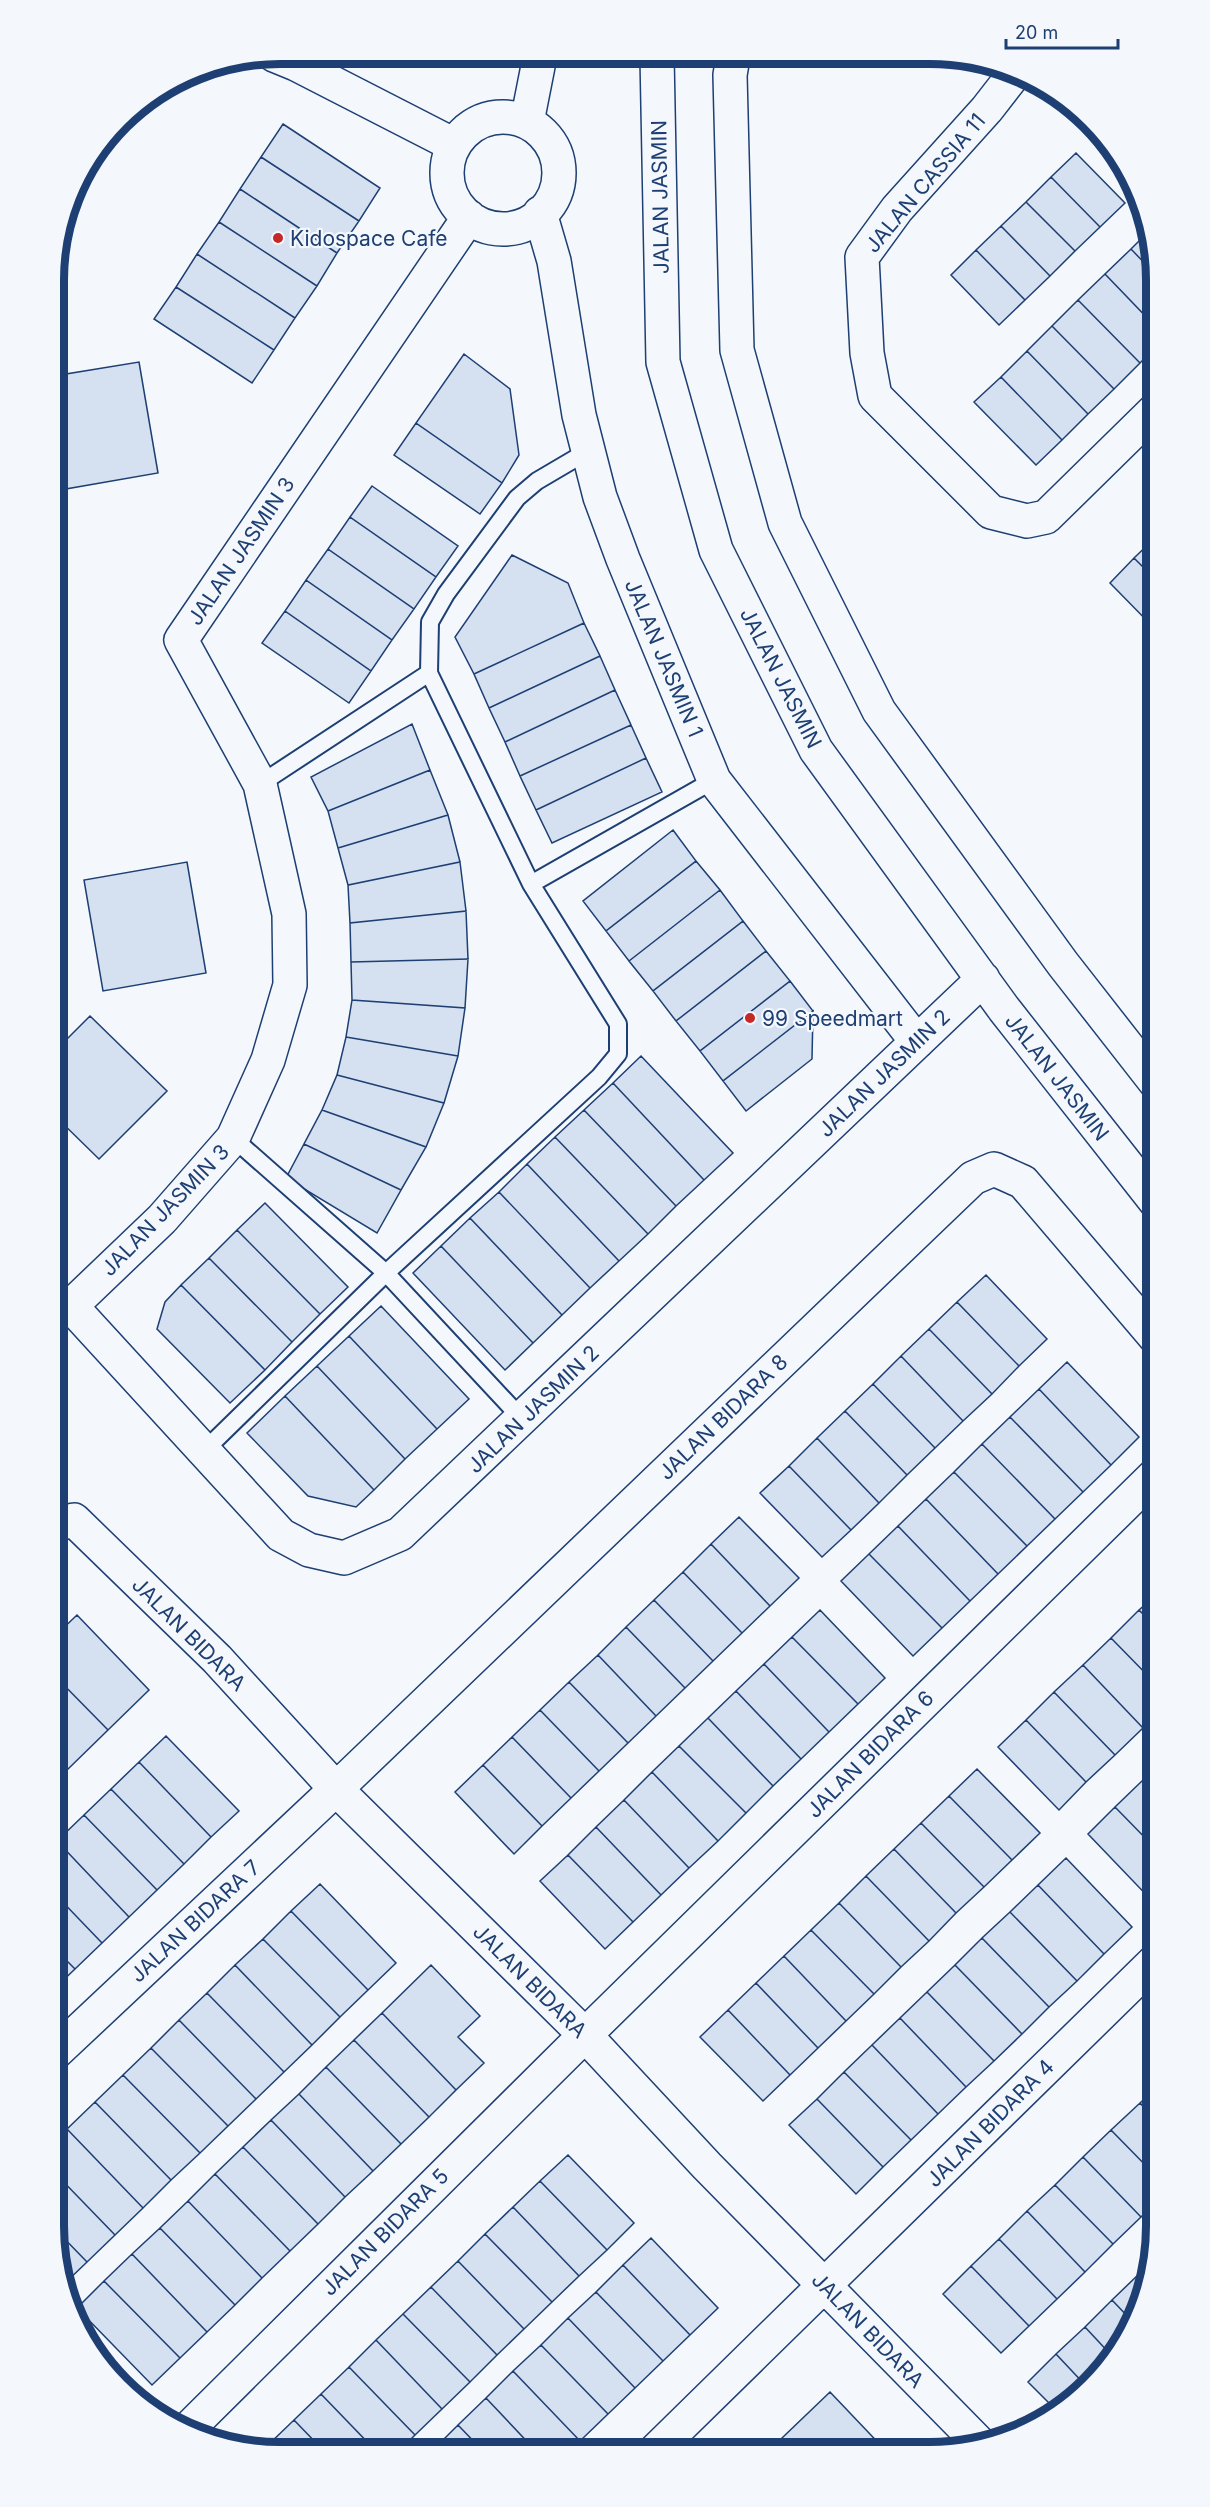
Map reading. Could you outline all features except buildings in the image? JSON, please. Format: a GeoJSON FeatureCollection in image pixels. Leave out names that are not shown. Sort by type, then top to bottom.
{"type":"FeatureCollection","features":[{"type":"Feature","properties":{"kind":"street"},"geometry":{"type":"LineString","coordinates":[[296,64],[454,145]]}},
{"type":"Feature","properties":{"kind":"street"},"geometry":{"type":"LineString","coordinates":[[526,122],[538,64]]}},
{"type":"Feature","properties":{"kind":"street","name":"JALAN JASMIN"},"geometry":{"type":"LineString","coordinates":[[657,64],[663,362],[716,550],[816,750],[983,979],[1146,1189]]}},
{"type":"Feature","properties":{"kind":"street"},"geometry":{"type":"LineString","coordinates":[[732,64],[730,75],[737,350],[785,523],[879,711],[1063,964],[1146,1070]]}},
{"type":"Feature","properties":{"kind":"street","name":"JALAN CASSIA 11"},"geometry":{"type":"LineString","coordinates":[[1010,80],[897,208],[862,257],[867,353],[875,396],[991,512],[1027,521],[1046,517],[1146,419]]}},
{"type":"Feature","properties":{"kind":"street"},"geometry":{"type":"LineString","coordinates":[[498,117],[516,118],[526,122],[546,136],[555,152],[559,171],[556,190],[540,213],[516,228],[497,229],[478,223],[469,217],[452,198],[447,180],[448,162],[454,145],[465,131],[480,121],[498,117]]}},
{"type":"Feature","properties":{"kind":"street","name":"JALAN JASMIN 1"},"geometry":{"type":"LineString","coordinates":[[540,213],[554,261],[588,451],[600,497],[623,559],[714,780],[917,1042]]}},
{"type":"Feature","properties":{"kind":"street","name":"JALAN JASMIN 3"},"geometry":{"type":"LineString","coordinates":[[70,1306],[162,1219],[233,1138],[268,1060],[290,985],[289,914],[260,784],[181,640],[469,217]]}},
{"type":"Feature","properties":{"kind":"street","name":"JALAN JASMIN 2"},"geometry":{"type":"LineString","coordinates":[[70,1306],[281,1535],[309,1550],[344,1558],[400,1534],[983,979]]}},
{"type":"Feature","properties":{"kind":"street","name":"JALAN BIDARA 8"},"geometry":{"type":"LineString","coordinates":[[336,1789],[973,1178],[994,1169],[1023,1182],[1146,1326]]}},
{"type":"Feature","properties":{"kind":"street","name":"JALAN BIDARA 6"},"geometry":{"type":"LineString","coordinates":[[585,2035],[1146,1484]]}},
{"type":"Feature","properties":{"kind":"street","name":"JALAN BIDARA"},"geometry":{"type":"LineString","coordinates":[[64,1522],[217,1659],[336,1789],[585,2035],[707,2166],[974,2437]]}},
{"type":"Feature","properties":{"kind":"street","name":"JALAN BIDARA 7"},"geometry":{"type":"LineString","coordinates":[[64,2045],[336,1789]]}},
{"type":"Feature","properties":{"kind":"street","name":"JALAN BIDARA 4"},"geometry":{"type":"LineString","coordinates":[[664,2442],[1146,1969]]}},
{"type":"Feature","properties":{"kind":"street","name":"JALAN BIDARA 5"},"geometry":{"type":"LineString","coordinates":[[193,2423],[585,2035]]}},
{"type":"Feature","properties":{"kind":"lane"},"geometry":{"type":"LineString","coordinates":[[204,1451],[386,1273],[600,1077],[618,1054],[618,1023],[531,884],[429,673],[430,621],[446,594],[517,498],[537,481],[588,451]]}},
{"type":"Feature","properties":{"kind":"lane"},"geometry":{"type":"LineString","coordinates":[[260,784],[429,673]]}},
{"type":"Feature","properties":{"kind":"lane"},"geometry":{"type":"LineString","coordinates":[[531,884],[714,780]]}},
{"type":"Feature","properties":{"kind":"lane"},"geometry":{"type":"LineString","coordinates":[[233,1138],[386,1273],[522,1419]]}},
{"type":"Feature","properties":{"kind":"place","name":"Kidospace Cafe"},"geometry":{"type":"Point","coordinates":[278,238]}},
{"type":"Feature","properties":{"kind":"place","name":"99 Speedmart"},"geometry":{"type":"Point","coordinates":[750,1018]}}]}
